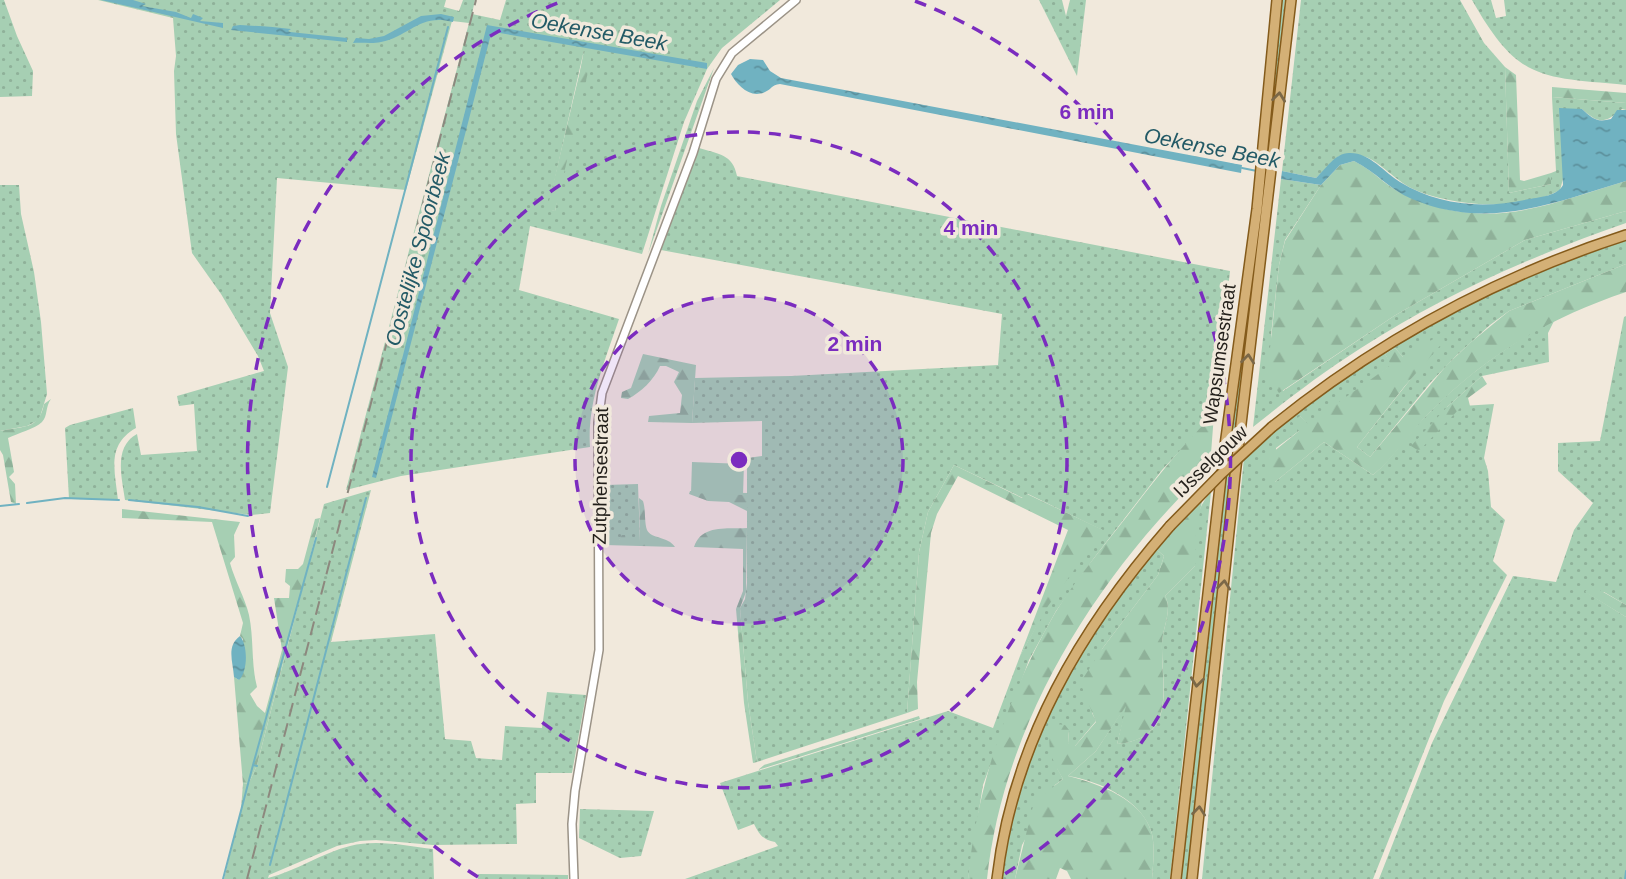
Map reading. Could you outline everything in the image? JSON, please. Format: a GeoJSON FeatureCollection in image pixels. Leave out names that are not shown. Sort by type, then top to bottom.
{"type":"FeatureCollection","features":[{"type":"Feature","properties":{"kind":"main road","name":"Wapsumsestraat"},"geometry":{"type":"LineString","coordinates":[[1192,879],[1265,177],[1277,0]]}},
{"type":"Feature","properties":{"kind":"main road","name":"Wapsumsestraat"},"geometry":{"type":"LineString","coordinates":[[1266,164],[1291,0]]}},
{"type":"Feature","properties":{"kind":"main road","name":"Wapsumsestraat"},"geometry":{"type":"LineString","coordinates":[[1176,879],[1223,460],[1265,177]]}},
{"type":"Feature","properties":{"kind":"main road","name":"IJsselgouw"},"geometry":{"type":"LineString","coordinates":[[997,879],[1016,789],[1052,696],[1096,619],[1142,557],[1170,526],[1272,427],[1364,359],[1436,315],[1533,268],[1626,235]]}},
{"type":"Feature","properties":{"kind":"street","name":"Zutphensestraat"},"geometry":{"type":"LineString","coordinates":[[573,879],[572,824],[575,791],[598,650],[597,424],[602,394],[693,153],[716,79],[732,53],[796,0]]}},
{"type":"Feature","properties":{"kind":"green space"},"geometry":{"type":"Polygon","coordinates":[[[0,0],[4,0],[33,71],[32,96],[0,97],[0,0]]]}},
{"type":"Feature","properties":{"kind":"green space"},"geometry":{"type":"Polygon","coordinates":[[[98,0],[446,0],[444,7],[459,11],[463,0],[475,0],[472,14],[500,20],[506,0],[780,0],[722,48],[707,69],[684,122],[642,254],[530,226],[519,290],[619,319],[594,398],[590,447],[401,476],[346,490],[469,23],[452,21],[406,190],[277,178],[270,313],[288,367],[270,513],[252,515],[125,500],[121,464],[129,440],[137,434],[141,455],[197,451],[194,404],[179,406],[177,396],[264,371],[221,294],[192,253],[176,134],[173,18],[98,0]],[[584,50],[548,209],[555,211],[584,50]]]}},
{"type":"Feature","properties":{"kind":"green space"},"geometry":{"type":"Polygon","coordinates":[[[1039,0],[1062,0],[1066,16],[1070,0],[1086,0],[1077,76],[1039,0]]]}},
{"type":"Feature","properties":{"kind":"green space"},"geometry":{"type":"Polygon","coordinates":[[[1280,0],[1285,0],[1268,165],[1264,165],[1280,0]]]}},
{"type":"Feature","properties":{"kind":"green space"},"geometry":{"type":"Polygon","coordinates":[[[1301,0],[1460,0],[1484,43],[1505,67],[1509,193],[1551,184],[1551,173],[1556,171],[1552,97],[1626,103],[1626,110],[1622,109],[1606,120],[1597,120],[1582,109],[1560,190],[1526,202],[1465,203],[1427,194],[1411,188],[1363,156],[1339,156],[1316,178],[1282,171],[1301,0]]]}},
{"type":"Feature","properties":{"kind":"green space"},"geometry":{"type":"Polygon","coordinates":[[[1472,0],[1491,0],[1496,18],[1506,16],[1504,0],[1626,0],[1626,85],[1572,80],[1534,70],[1503,46],[1472,0]]]}},
{"type":"Feature","properties":{"kind":"green space"},"geometry":{"type":"Polygon","coordinates":[[[585,50],[593,51],[555,211],[547,210],[585,50]]]}},
{"type":"Feature","properties":{"kind":"green space"},"geometry":{"type":"Polygon","coordinates":[[[1505,67],[1516,75],[1520,180],[1551,173],[1551,184],[1509,193],[1505,67]]]}},
{"type":"Feature","properties":{"kind":"green space"},"geometry":{"type":"Polygon","coordinates":[[[714,68],[648,254],[661,206],[697,101],[714,68]]]}},
{"type":"Feature","properties":{"kind":"green space"},"geometry":{"type":"Polygon","coordinates":[[[1552,87],[1626,93],[1626,103],[1552,97],[1552,87]]]}},
{"type":"Feature","properties":{"kind":"green space"},"geometry":{"type":"Polygon","coordinates":[[[699,148],[728,159],[737,176],[1230,271],[1214,414],[1162,470],[1094,558],[1056,611],[1029,660],[983,785],[968,879],[685,879],[778,846],[762,836],[754,824],[738,830],[720,783],[948,711],[993,728],[1020,656],[1047,606],[1102,530],[1028,494],[1023,498],[954,465],[928,512],[919,552],[907,713],[757,762],[748,702],[740,608],[745,599],[747,583],[747,458],[762,456],[762,421],[692,423],[695,378],[791,376],[998,365],[1002,314],[661,250],[699,148]]]}},
{"type":"Feature","properties":{"kind":"green space"},"geometry":{"type":"Polygon","coordinates":[[[1354,161],[1403,194],[1433,206],[1462,212],[1515,212],[1626,181],[1626,211],[1525,240],[1394,316],[1279,393],[1267,376],[1279,265],[1285,241],[1321,185],[1340,165],[1354,161]]]}},
{"type":"Feature","properties":{"kind":"green space"},"geometry":{"type":"Polygon","coordinates":[[[1264,176],[1267,176],[1189,879],[1180,879],[1211,583],[1264,176]]]}},
{"type":"Feature","properties":{"kind":"green space"},"geometry":{"type":"Polygon","coordinates":[[[1281,179],[1321,185],[1285,240],[1279,265],[1271,335],[1283,391],[1394,316],[1525,240],[1626,211],[1626,223],[1523,263],[1424,311],[1361,348],[1253,427],[1281,179]]]}},
{"type":"Feature","properties":{"kind":"green space"},"geometry":{"type":"Polygon","coordinates":[[[0,185],[19,185],[21,214],[34,272],[41,322],[47,394],[39,420],[27,426],[0,431],[0,185]]]}},
{"type":"Feature","properties":{"kind":"green space"},"geometry":{"type":"Polygon","coordinates":[[[1626,240],[1626,264],[1509,311],[1490,325],[1430,383],[1370,457],[1357,447],[1421,366],[1403,357],[1395,348],[1385,354],[1392,365],[1308,425],[1300,416],[1299,431],[1276,448],[1275,482],[1324,442],[1373,475],[1417,425],[1469,376],[1519,340],[1555,319],[1548,333],[1549,362],[1482,376],[1447,407],[1494,404],[1484,458],[1488,471],[1491,507],[1505,520],[1493,561],[1507,575],[1444,701],[1373,879],[1202,879],[1244,458],[1318,397],[1354,372],[1428,327],[1544,270],[1626,240]]]}},
{"type":"Feature","properties":{"kind":"green space"},"geometry":{"type":"Polygon","coordinates":[[[1626,264],[1626,292],[1545,326],[1497,355],[1430,412],[1373,475],[1324,442],[1275,482],[1268,481],[1265,471],[1267,457],[1299,431],[1292,422],[1300,416],[1308,424],[1391,365],[1385,354],[1395,348],[1403,357],[1440,335],[1445,340],[1357,447],[1370,457],[1446,366],[1509,311],[1626,264]]]}},
{"type":"Feature","properties":{"kind":"green space"},"geometry":{"type":"Polygon","coordinates":[[[1626,316],[1626,605],[1604,592],[1586,592],[1626,617],[1626,879],[1379,879],[1432,743],[1513,576],[1556,582],[1574,530],[1593,503],[1558,471],[1558,443],[1600,441],[1626,316]]]}},
{"type":"Feature","properties":{"kind":"green space"},"geometry":{"type":"Polygon","coordinates":[[[643,354],[696,365],[692,423],[648,422],[649,416],[680,413],[682,395],[674,382],[679,372],[666,366],[660,366],[651,381],[638,393],[628,399],[621,398],[622,392],[631,388],[643,354]]]}},
{"type":"Feature","properties":{"kind":"green space"},"geometry":{"type":"Polygon","coordinates":[[[1482,376],[1487,384],[1468,398],[1470,406],[1461,407],[1419,451],[1411,446],[1447,407],[1482,376]]]}},
{"type":"Feature","properties":{"kind":"green space"},"geometry":{"type":"Polygon","coordinates":[[[51,399],[42,422],[8,438],[14,472],[9,477],[15,484],[16,504],[11,502],[0,450],[0,431],[34,423],[44,404],[51,399]]]}},
{"type":"Feature","properties":{"kind":"green space"},"geometry":{"type":"Polygon","coordinates":[[[133,408],[136,428],[126,435],[116,451],[114,469],[118,500],[69,499],[65,428],[133,408]]]}},
{"type":"Feature","properties":{"kind":"green space"},"geometry":{"type":"Polygon","coordinates":[[[1214,414],[1210,467],[1130,555],[1094,603],[1062,654],[1035,708],[1013,763],[997,820],[987,879],[968,879],[972,844],[987,775],[1009,708],[1038,644],[1063,600],[1090,563],[1169,463],[1214,414]]]}},
{"type":"Feature","properties":{"kind":"green space"},"geometry":{"type":"Polygon","coordinates":[[[692,462],[744,464],[743,495],[691,493],[692,462]]]}},
{"type":"Feature","properties":{"kind":"green space"},"geometry":{"type":"Polygon","coordinates":[[[954,465],[1022,498],[1027,494],[1103,530],[1048,606],[1020,656],[1068,530],[958,476],[937,514],[931,533],[917,682],[918,709],[907,713],[919,552],[928,512],[954,465]]]}},
{"type":"Feature","properties":{"kind":"green space"},"geometry":{"type":"Polygon","coordinates":[[[638,484],[640,541],[625,541],[625,535],[619,540],[605,540],[605,485],[638,484]]]}},
{"type":"Feature","properties":{"kind":"green space"},"geometry":{"type":"Polygon","coordinates":[[[371,490],[331,642],[435,634],[445,739],[471,741],[476,758],[502,760],[505,726],[542,728],[547,692],[586,695],[572,773],[536,773],[536,803],[516,804],[517,844],[433,845],[360,841],[337,846],[269,875],[268,878],[340,849],[381,843],[433,849],[434,879],[224,879],[241,809],[243,784],[249,783],[257,765],[324,504],[371,490]]]}},
{"type":"Feature","properties":{"kind":"green space"},"geometry":{"type":"Polygon","coordinates":[[[690,491],[747,493],[747,511],[729,502],[708,501],[689,494],[690,491]]]}},
{"type":"Feature","properties":{"kind":"green space"},"geometry":{"type":"Polygon","coordinates":[[[1211,492],[1170,879],[1152,879],[1152,834],[1139,811],[1130,802],[1106,788],[1068,776],[1096,751],[1128,702],[1117,744],[1137,740],[1150,732],[1158,721],[1164,693],[1162,638],[1168,613],[1165,596],[1195,566],[1194,536],[1198,517],[1211,492]]]}},
{"type":"Feature","properties":{"kind":"green space"},"geometry":{"type":"Polygon","coordinates":[[[639,498],[643,501],[649,533],[675,547],[605,545],[605,540],[619,540],[622,535],[625,535],[626,541],[640,541],[639,498]]]}},
{"type":"Feature","properties":{"kind":"green space"},"geometry":{"type":"Polygon","coordinates":[[[1202,501],[1195,539],[1195,566],[1165,596],[1168,613],[1162,638],[1163,693],[1158,721],[1150,732],[1136,740],[1117,744],[1126,706],[1096,751],[1068,776],[1106,789],[1130,802],[1139,811],[1152,834],[1152,879],[1071,879],[1067,871],[1060,868],[1056,879],[1015,879],[1034,802],[1063,779],[1050,752],[1052,731],[1056,724],[1065,725],[1069,730],[1068,743],[1075,746],[1096,722],[1082,687],[1082,680],[1158,575],[1164,556],[1156,549],[1202,501]]]}},
{"type":"Feature","properties":{"kind":"green space"},"geometry":{"type":"Polygon","coordinates":[[[122,509],[240,522],[234,535],[235,557],[230,563],[251,624],[257,687],[250,694],[265,713],[282,650],[274,598],[289,598],[290,586],[285,582],[286,569],[298,569],[303,564],[315,519],[320,518],[257,765],[249,783],[243,784],[234,677],[239,680],[243,623],[212,522],[122,518],[122,509]]]}},
{"type":"Feature","properties":{"kind":"green space"},"geometry":{"type":"Polygon","coordinates":[[[747,528],[746,592],[740,608],[748,702],[757,762],[753,763],[744,703],[736,609],[743,591],[743,549],[694,547],[703,534],[709,531],[747,528]]]}},
{"type":"Feature","properties":{"kind":"green space"},"geometry":{"type":"Polygon","coordinates":[[[1156,549],[1164,556],[1158,575],[1102,649],[1092,713],[1096,721],[1075,746],[1068,743],[1069,730],[1057,768],[1063,779],[1055,785],[1022,845],[1015,879],[1000,879],[1021,789],[1054,703],[1100,622],[1156,549]]]}},
{"type":"Feature","properties":{"kind":"green space"},"geometry":{"type":"Polygon","coordinates":[[[1591,585],[1626,605],[1626,617],[1585,592],[1591,585]]]}},
{"type":"Feature","properties":{"kind":"green space"},"geometry":{"type":"Polygon","coordinates":[[[919,716],[920,719],[758,770],[764,765],[919,716]]]}},
{"type":"Feature","properties":{"kind":"green space"},"geometry":{"type":"Polygon","coordinates":[[[580,809],[654,811],[641,856],[620,858],[579,838],[580,809]]]}},
{"type":"Feature","properties":{"kind":"green space"},"geometry":{"type":"Polygon","coordinates":[[[478,874],[568,875],[568,879],[478,879],[478,874]]]}},
{"type":"Feature","properties":{"kind":"water"},"geometry":{"type":"Polygon","coordinates":[[[101,0],[133,0],[146,4],[142,6],[176,12],[191,18],[193,14],[203,18],[200,21],[223,23],[223,28],[101,0]]]}},
{"type":"Feature","properties":{"kind":"water"},"geometry":{"type":"Polygon","coordinates":[[[441,14],[454,17],[453,22],[432,20],[381,42],[353,43],[356,38],[384,36],[421,16],[441,14]]]}},
{"type":"Feature","properties":{"kind":"water"},"geometry":{"type":"Polygon","coordinates":[[[487,25],[707,63],[707,69],[494,32],[491,34],[376,478],[372,477],[487,25]]]}},
{"type":"Feature","properties":{"kind":"water"},"geometry":{"type":"Polygon","coordinates":[[[233,26],[291,29],[288,31],[347,38],[347,42],[231,30],[233,26]]]}},
{"type":"Feature","properties":{"kind":"water"},"geometry":{"type":"Polygon","coordinates":[[[750,59],[763,60],[770,71],[781,78],[1242,165],[1241,173],[780,84],[754,94],[740,86],[731,74],[738,65],[750,59]]]}},
{"type":"Feature","properties":{"kind":"water"},"geometry":{"type":"Polygon","coordinates":[[[1559,108],[1582,109],[1598,120],[1611,119],[1617,110],[1626,110],[1626,181],[1546,205],[1494,213],[1467,213],[1412,199],[1354,161],[1340,165],[1321,185],[1281,179],[1282,171],[1316,178],[1335,159],[1349,153],[1370,159],[1400,182],[1446,201],[1496,204],[1548,195],[1557,192],[1563,185],[1559,108]]]}},
{"type":"Feature","properties":{"kind":"water"},"geometry":{"type":"Polygon","coordinates":[[[240,636],[246,658],[239,680],[234,677],[231,655],[233,645],[240,636]]]}},
{"type":"Feature","properties":{"kind":"waterway"},"geometry":{"type":"LineString","coordinates":[[327,487],[448,27]]}},
{"type":"Feature","properties":{"kind":"waterway","name":"Oekense Beek"},"geometry":{"type":"LineString","coordinates":[[1242,168],[1257,171]]}},
{"type":"Feature","properties":{"kind":"waterway"},"geometry":{"type":"LineString","coordinates":[[27,503],[65,498],[119,500]]}},
{"type":"Feature","properties":{"kind":"waterway","name":"Oostelijke Spoorbeek"},"geometry":{"type":"LineString","coordinates":[[270,865],[366,498]]}},
{"type":"Feature","properties":{"kind":"waterway"},"geometry":{"type":"LineString","coordinates":[[129,500],[198,507],[248,516]]}},
{"type":"Feature","properties":{"kind":"waterway"},"geometry":{"type":"LineString","coordinates":[[0,506],[19,504]]}},
{"type":"Feature","properties":{"kind":"waterway"},"geometry":{"type":"LineString","coordinates":[[253,765],[316,538]]}},
{"type":"Feature","properties":{"kind":"waterway"},"geometry":{"type":"LineString","coordinates":[[223,879],[253,765],[257,766]]}},
{"type":"Feature","properties":{"kind":"waterway"},"geometry":{"type":"LineString","coordinates":[[1625,879],[1626,871]]}},
{"type":"Feature","properties":{"kind":"railway"},"geometry":{"type":"LineString","coordinates":[[247,879],[476,0]]}}]}
